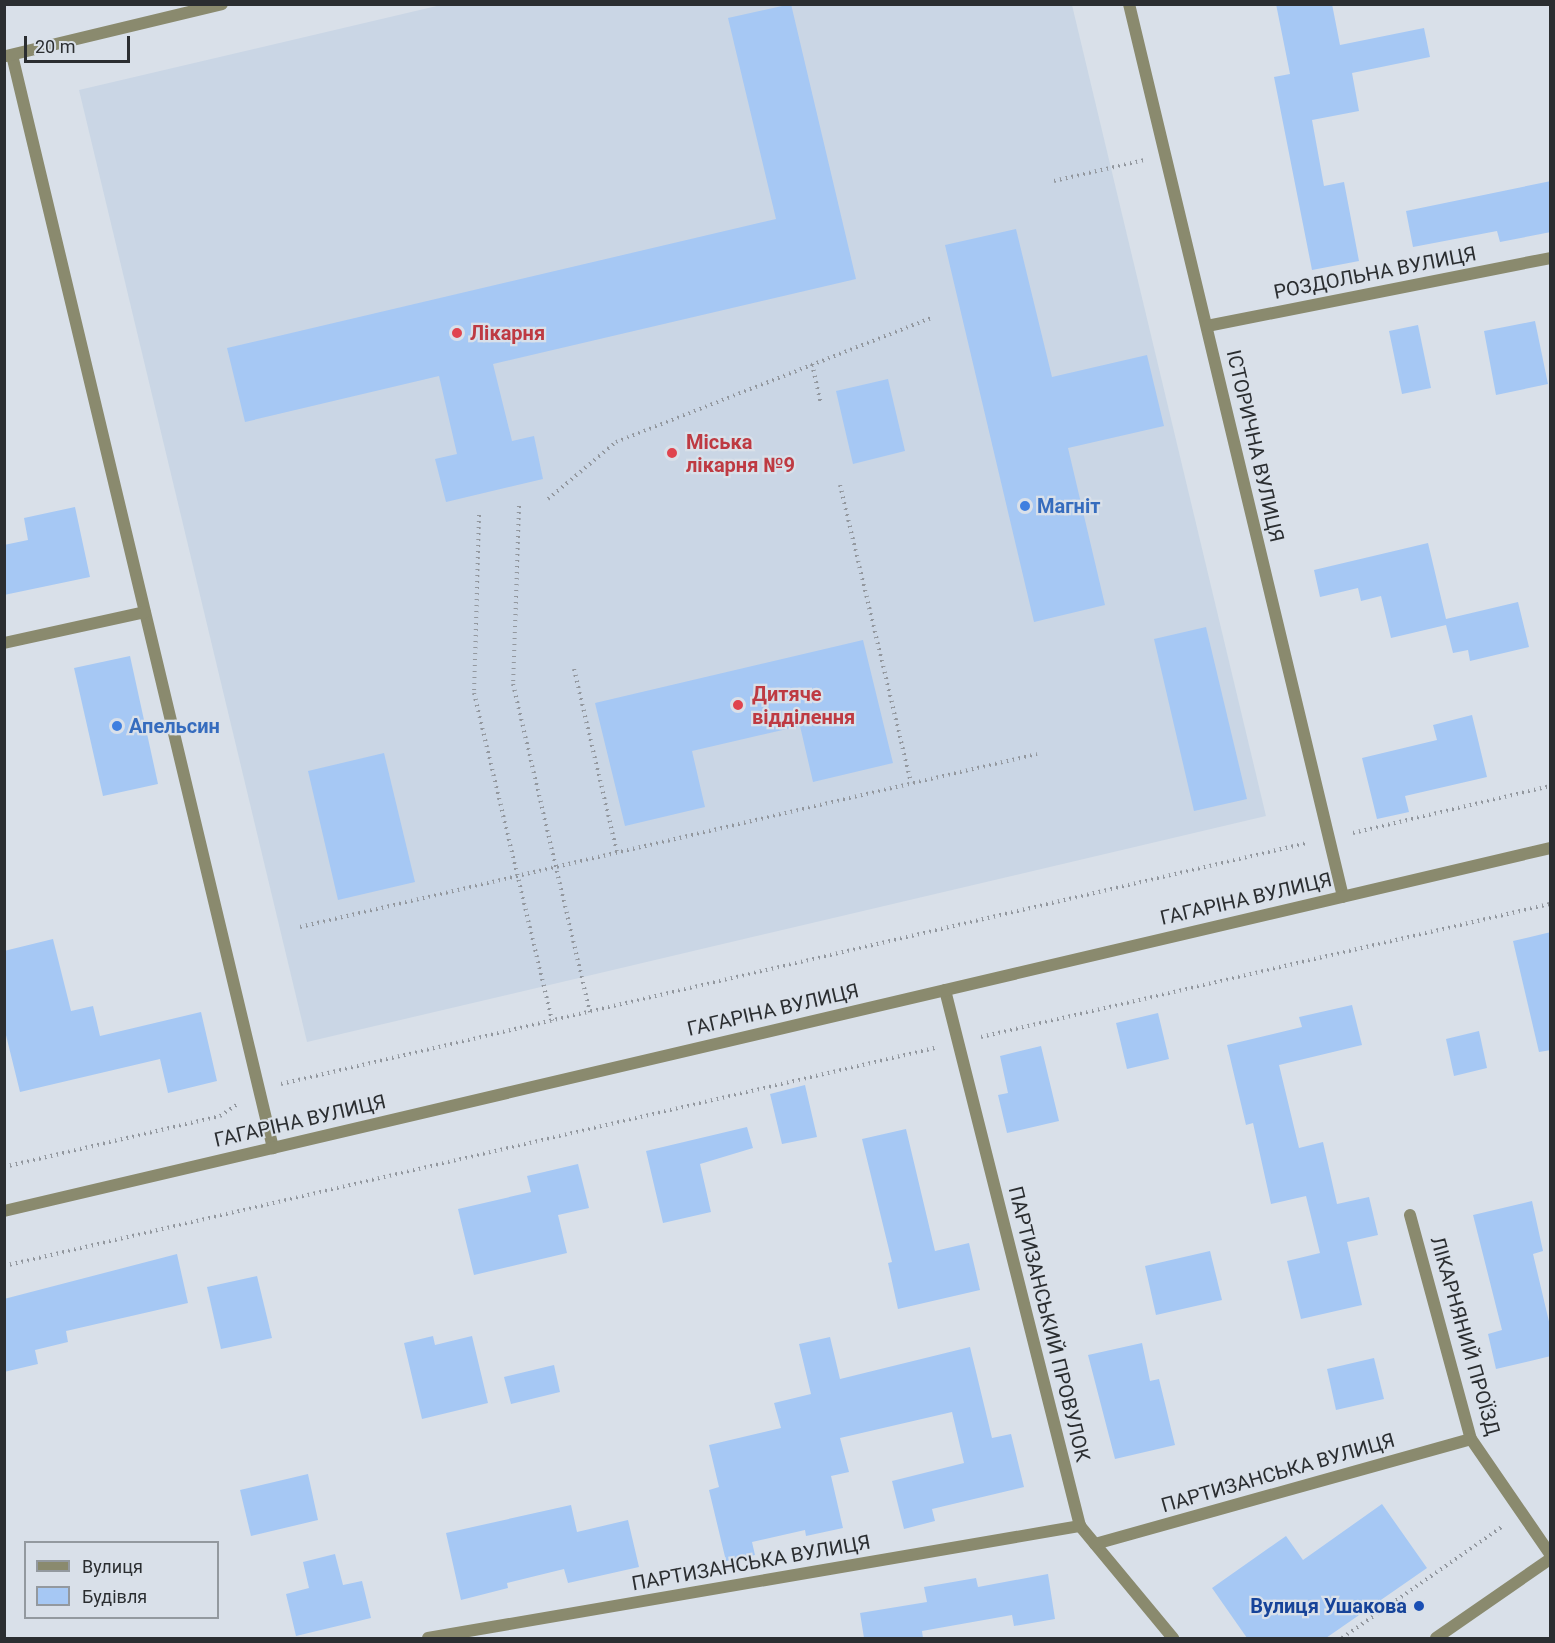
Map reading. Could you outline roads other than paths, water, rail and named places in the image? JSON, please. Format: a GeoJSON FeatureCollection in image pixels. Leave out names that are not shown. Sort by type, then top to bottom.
{"type":"FeatureCollection","features":[{"type":"Feature","properties":{"kind":"street"},"geometry":{"type":"LineString","coordinates":[[222,4],[8,56],[145,612],[273,1148]]}},
{"type":"Feature","properties":{"kind":"street","name":"ІСТОРИЧНА ВУЛИЦЯ"},"geometry":{"type":"LineString","coordinates":[[1129,4],[1343,897]]}},
{"type":"Feature","properties":{"kind":"street","name":"РОЗДОЛЬНА ВУЛИЦЯ"},"geometry":{"type":"LineString","coordinates":[[1207,326],[1551,258]]}},
{"type":"Feature","properties":{"kind":"street"},"geometry":{"type":"LineString","coordinates":[[4,643],[145,612]]}},
{"type":"Feature","properties":{"kind":"street","name":"ГАГАРІНА ВУЛИЦЯ"},"geometry":{"type":"LineString","coordinates":[[4,1210],[1551,848]]}},
{"type":"Feature","properties":{"kind":"street","name":"ПАРТИЗАНСЬКИЙ ПРОВУЛОК"},"geometry":{"type":"LineString","coordinates":[[945,990],[1080,1526],[1173,1638]]}},
{"type":"Feature","properties":{"kind":"street","name":"ЛІКАРНЯНИЙ ПРОЇЗД"},"geometry":{"type":"LineString","coordinates":[[1410,1215],[1471,1439],[1551,1554]]}},
{"type":"Feature","properties":{"kind":"street","name":"ПАРТИЗАНСЬКА ВУЛИЦЯ"},"geometry":{"type":"LineString","coordinates":[[1095,1544],[1471,1439]]}},
{"type":"Feature","properties":{"kind":"street","name":"ПАРТИЗАНСЬКА ВУЛИЦЯ"},"geometry":{"type":"LineString","coordinates":[[428,1638],[1080,1526]]}},
{"type":"Feature","properties":{"kind":"street"},"geometry":{"type":"LineString","coordinates":[[1437,1638],[1551,1559]]}},
{"type":"Feature","properties":{"kind":"place","name":"Лікарня"},"geometry":{"type":"Point","coordinates":[457,333]}},
{"type":"Feature","properties":{"kind":"place","name":"Міська лікарня №9"},"geometry":{"type":"Point","coordinates":[672,453]}},
{"type":"Feature","properties":{"kind":"place","name":"Магніт"},"geometry":{"type":"Point","coordinates":[1025,506]}},
{"type":"Feature","properties":{"kind":"place","name":"Дитяче відділення"},"geometry":{"type":"Point","coordinates":[738,705]}},
{"type":"Feature","properties":{"kind":"place","name":"Апельсин"},"geometry":{"type":"Point","coordinates":[117,726]}},
{"type":"Feature","properties":{"kind":"place","name":"Вулиця Ушакова"},"geometry":{"type":"Point","coordinates":[1419,1606]}}]}
